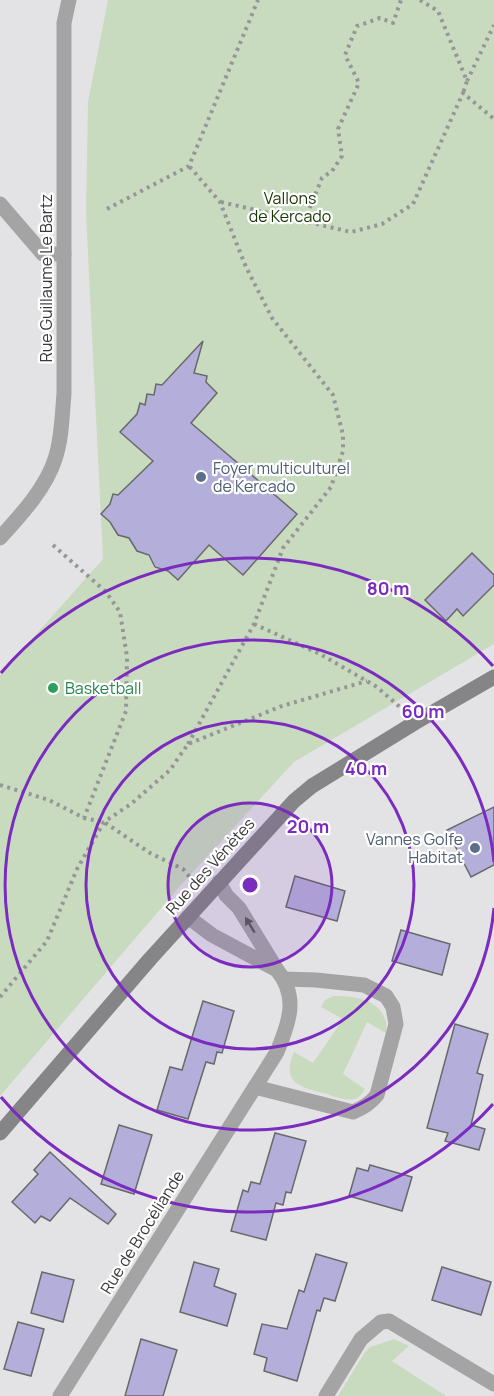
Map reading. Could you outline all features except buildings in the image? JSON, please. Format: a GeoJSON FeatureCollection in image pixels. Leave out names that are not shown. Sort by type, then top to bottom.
{"type":"FeatureCollection","features":[{"type":"Feature","properties":{"kind":"street","name":"Rue Guillaume Le Bartz"},"geometry":{"type":"LineString","coordinates":[[0,538],[36,495],[55,459],[64,394],[64,23],[69,0]]}},
{"type":"Feature","properties":{"kind":"street"},"geometry":{"type":"LineString","coordinates":[[0,204],[43,254],[64,254]]}},
{"type":"Feature","properties":{"kind":"street","name":"Rue des Vénètes"},"geometry":{"type":"LineString","coordinates":[[0,1133],[150,959],[294,801],[312,786],[494,676]]}},
{"type":"Feature","properties":{"kind":"street","name":"Rue de Brocéliande"},"geometry":{"type":"LineString","coordinates":[[60,1396],[277,1052],[287,1028],[291,1007],[289,993],[281,974],[239,908],[226,895],[219,882]]}},
{"type":"Feature","properties":{"kind":"street"},"geometry":{"type":"LineString","coordinates":[[188,917],[212,935],[281,974],[363,985],[386,996],[393,1007],[396,1024],[377,1095],[362,1109],[352,1112],[255,1087]]}},
{"type":"Feature","properties":{"kind":"street"},"geometry":{"type":"LineString","coordinates":[[327,1396],[361,1339],[381,1322],[389,1321],[494,1384]]}},
{"type":"Feature","properties":{"kind":"path"},"geometry":{"type":"LineString","coordinates":[[107,209],[189,166],[258,0]]}},
{"type":"Feature","properties":{"kind":"path"},"geometry":{"type":"LineString","coordinates":[[304,222],[322,178],[332,171],[342,156],[338,129],[359,83],[345,55],[357,26],[380,18],[393,23],[401,0]]}},
{"type":"Feature","properties":{"kind":"path"},"geometry":{"type":"LineString","coordinates":[[420,0],[438,11],[467,81]]}},
{"type":"Feature","properties":{"kind":"path"},"geometry":{"type":"LineString","coordinates":[[220,202],[351,232],[382,224],[414,204],[464,93],[467,81],[494,25]]}},
{"type":"Feature","properties":{"kind":"path"},"geometry":{"type":"LineString","coordinates":[[464,93],[494,119]]}},
{"type":"Feature","properties":{"kind":"path"},"geometry":{"type":"LineString","coordinates":[[0,997],[47,941],[77,869],[104,822],[130,804],[170,770],[188,744],[254,624],[283,548],[332,487],[342,451],[344,435],[333,395],[272,318],[246,267],[220,202],[189,166]]}},
{"type":"Feature","properties":{"kind":"path"},"geometry":{"type":"LineString","coordinates":[[53,545],[106,592],[120,612],[127,657],[126,711],[84,818]]}},
{"type":"Feature","properties":{"kind":"path"},"geometry":{"type":"LineString","coordinates":[[254,624],[320,654],[377,687],[416,722]]}},
{"type":"Feature","properties":{"kind":"path"},"geometry":{"type":"LineString","coordinates":[[188,744],[282,706],[367,681]]}},
{"type":"Feature","properties":{"kind":"path"},"geometry":{"type":"LineString","coordinates":[[0,786],[49,800],[84,818],[104,822],[150,853],[183,869],[206,897]]}},
{"type":"Feature","properties":{"kind":"green space","name":"Vallons de Kercado"},"geometry":{"type":"Polygon","coordinates":[[[108,0],[494,0],[494,644],[294,762],[181,885],[0,1096],[0,675],[103,559],[86,213],[88,102],[108,0]]]}},
{"type":"Feature","properties":{"kind":"green space"},"geometry":{"type":"Polygon","coordinates":[[[333,996],[352,997],[370,1002],[378,1007],[386,1022],[386,1033],[367,1022],[343,1074],[365,1089],[355,1099],[341,1098],[302,1087],[292,1078],[290,1071],[294,1052],[313,1063],[343,1019],[321,1007],[325,1000],[333,996]]]}},
{"type":"Feature","properties":{"kind":"green space"},"geometry":{"type":"Polygon","coordinates":[[[394,1339],[409,1346],[392,1361],[446,1396],[338,1396],[365,1352],[370,1347],[394,1339]]]}},
{"type":"Feature","properties":{"kind":"place","name":"Foyer multiculturel de Kercado"},"geometry":{"type":"Point","coordinates":[201,477]}},
{"type":"Feature","properties":{"kind":"place","name":"Basketball"},"geometry":{"type":"Point","coordinates":[53,688]}},
{"type":"Feature","properties":{"kind":"place","name":"Vannes Golfe Habitat"},"geometry":{"type":"Point","coordinates":[475,848]}}]}
